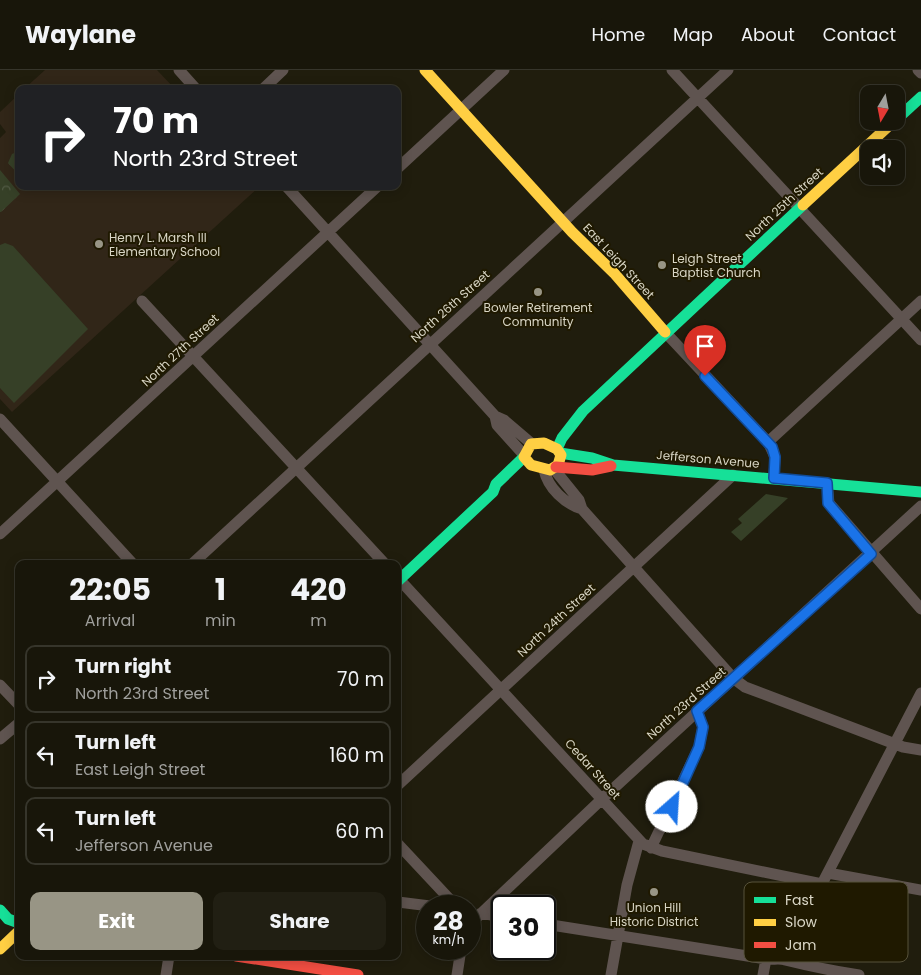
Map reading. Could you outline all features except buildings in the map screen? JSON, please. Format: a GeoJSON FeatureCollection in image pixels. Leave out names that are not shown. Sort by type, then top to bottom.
{"type":"FeatureCollection","features":[{"type":"Feature","properties":{"kind":"street"},"geometry":{"type":"LineString","coordinates":[[179,70],[192,85]]}},
{"type":"Feature","properties":{"kind":"street"},"geometry":{"type":"LineString","coordinates":[[267,85],[283,70]]}},
{"type":"Feature","properties":{"kind":"street","name":"East Leigh Street"},"geometry":{"type":"LineString","coordinates":[[425,70],[563,222],[614,273],[665,332],[768,442],[775,457],[774,478]]}},
{"type":"Feature","properties":{"kind":"street"},"geometry":{"type":"LineString","coordinates":[[401,165],[504,70]]}},
{"type":"Feature","properties":{"kind":"street"},"geometry":{"type":"LineString","coordinates":[[672,70],[799,210],[921,340]]}},
{"type":"Feature","properties":{"kind":"street","name":"North 26th Street"},"geometry":{"type":"LineString","coordinates":[[196,560],[728,70]]}},
{"type":"Feature","properties":{"kind":"street"},"geometry":{"type":"LineString","coordinates":[[918,70],[921,73]]}},
{"type":"Feature","properties":{"kind":"street","name":"North 25th Street"},"geometry":{"type":"LineString","coordinates":[[905,111],[921,97]]}},
{"type":"Feature","properties":{"kind":"street","name":"North 25th Street"},"geometry":{"type":"LineString","coordinates":[[583,410],[571,413],[555,428],[527,448],[539,464],[560,461],[559,451],[562,436],[578,420],[583,410],[884,130]]}},
{"type":"Feature","properties":{"kind":"street"},"geometry":{"type":"LineString","coordinates":[[289,190],[327,234],[430,343],[495,416],[498,425],[539,464],[552,488],[570,505],[582,509],[733,678],[744,687],[893,743],[921,750]]}},
{"type":"Feature","properties":{"kind":"street","name":"North 27th Street"},"geometry":{"type":"LineString","coordinates":[[0,534],[374,190]]}},
{"type":"Feature","properties":{"kind":"street"},"geometry":{"type":"LineString","coordinates":[[142,301],[381,560]]}},
{"type":"Feature","properties":{"kind":"street"},"geometry":{"type":"LineString","coordinates":[[768,442],[921,302]]}},
{"type":"Feature","properties":{"kind":"street"},"geometry":{"type":"LineString","coordinates":[[495,416],[504,420],[536,443]]}},
{"type":"Feature","properties":{"kind":"street"},"geometry":{"type":"LineString","coordinates":[[0,419],[129,560]]}},
{"type":"Feature","properties":{"kind":"street","name":"Jefferson Avenue"},"geometry":{"type":"LineString","coordinates":[[536,443],[613,465],[921,492]]}},
{"type":"Feature","properties":{"kind":"street"},"geometry":{"type":"LineString","coordinates":[[401,576],[493,492],[502,491],[524,470],[539,464]]}},
{"type":"Feature","properties":{"kind":"street","name":"Jefferson Avenue"},"geometry":{"type":"LineString","coordinates":[[539,464],[592,470],[613,465]]}},
{"type":"Feature","properties":{"kind":"street","name":"North 24th Street"},"geometry":{"type":"LineString","coordinates":[[401,782],[733,475]]}},
{"type":"Feature","properties":{"kind":"street"},"geometry":{"type":"LineString","coordinates":[[827,483],[828,503],[921,609]]}},
{"type":"Feature","properties":{"kind":"street","name":"North 23rd Street"},"geometry":{"type":"LineString","coordinates":[[481,912],[602,798],[871,554],[921,506]]}},
{"type":"Feature","properties":{"kind":"street","name":"Cedar Street"},"geometry":{"type":"LineString","coordinates":[[401,582],[602,798],[639,841],[652,848],[813,882]]}},
{"type":"Feature","properties":{"kind":"street"},"geometry":{"type":"LineString","coordinates":[[0,685],[15,701]]}},
{"type":"Feature","properties":{"kind":"street"},"geometry":{"type":"LineString","coordinates":[[823,882],[893,743],[921,693]]}},
{"type":"Feature","properties":{"kind":"street"},"geometry":{"type":"LineString","coordinates":[[652,848],[699,747],[703,727],[697,711]]}},
{"type":"Feature","properties":{"kind":"street"},"geometry":{"type":"LineString","coordinates":[[0,739],[15,726]]}},
{"type":"Feature","properties":{"kind":"street"},"geometry":{"type":"LineString","coordinates":[[611,975],[632,860],[639,841]]}},
{"type":"Feature","properties":{"kind":"street"},"geometry":{"type":"LineString","coordinates":[[401,847],[446,895]]}},
{"type":"Feature","properties":{"kind":"street"},"geometry":{"type":"LineString","coordinates":[[828,873],[877,882]]}},
{"type":"Feature","properties":{"kind":"street"},"geometry":{"type":"LineString","coordinates":[[908,888],[921,890]]}},
{"type":"Feature","properties":{"kind":"street"},"geometry":{"type":"LineString","coordinates":[[401,902],[416,904]]}},
{"type":"Feature","properties":{"kind":"street"},"geometry":{"type":"LineString","coordinates":[[0,910],[8,919],[15,922]]}},
{"type":"Feature","properties":{"kind":"street"},"geometry":{"type":"LineString","coordinates":[[556,926],[744,955]]}},
{"type":"Feature","properties":{"kind":"street"},"geometry":{"type":"LineString","coordinates":[[0,949],[15,935]]}},
{"type":"Feature","properties":{"kind":"street"},"geometry":{"type":"LineString","coordinates":[[166,975],[168,960]]}},
{"type":"Feature","properties":{"kind":"street"},"geometry":{"type":"LineString","coordinates":[[266,960],[358,975]]}},
{"type":"Feature","properties":{"kind":"street"},"geometry":{"type":"LineString","coordinates":[[457,975],[459,960]]}},
{"type":"Feature","properties":{"kind":"street"},"geometry":{"type":"LineString","coordinates":[[763,975],[765,962]]}},
{"type":"Feature","properties":{"kind":"street"},"geometry":{"type":"LineString","coordinates":[[791,962],[860,975]]}},
{"type":"Feature","properties":{"kind":"shaded area"},"geometry":{"type":"Polygon","coordinates":[[[45,70],[157,70],[171,85],[28,85],[45,70]]]}},
{"type":"Feature","properties":{"kind":"shaded area","name":"Henry L. Marsh III Elementary School"},"geometry":{"type":"Polygon","coordinates":[[[15,98],[15,190],[256,190],[12,412],[0,399],[0,138],[6,132],[0,124],[0,112],[15,98]]]}},
{"type":"Feature","properties":{"kind":"green space"},"geometry":{"type":"Polygon","coordinates":[[[15,153],[15,171],[8,163],[12,154],[15,153]]]}},
{"type":"Feature","properties":{"kind":"green space"},"geometry":{"type":"Polygon","coordinates":[[[0,170],[20,194],[0,212],[0,170]]]}},
{"type":"Feature","properties":{"kind":"green space"},"geometry":{"type":"Polygon","coordinates":[[[5,243],[13,246],[88,329],[14,403],[0,388],[0,245],[5,243]]]}},
{"type":"Feature","properties":{"kind":"green space"},"geometry":{"type":"Polygon","coordinates":[[[766,494],[788,498],[741,541],[731,532],[742,523],[738,519],[766,494]]]}},
{"type":"Feature","properties":{"kind":"traffic: fast"},"geometry":{"type":"LineString","coordinates":[[905,112],[921,97]]}},
{"type":"Feature","properties":{"kind":"traffic: fast"},"geometry":{"type":"LineString","coordinates":[[557,449],[562,438],[583,411],[803,205]]}},
{"type":"Feature","properties":{"kind":"traffic: fast"},"geometry":{"type":"LineString","coordinates":[[560,453],[592,458],[613,465],[921,492]]}},
{"type":"Feature","properties":{"kind":"traffic: fast"},"geometry":{"type":"LineString","coordinates":[[401,578],[493,492],[496,484],[524,457]]}},
{"type":"Feature","properties":{"kind":"traffic: fast"},"geometry":{"type":"LineString","coordinates":[[0,910],[8,919],[15,922]]}},
{"type":"Feature","properties":{"kind":"traffic: slow"},"geometry":{"type":"LineString","coordinates":[[425,70],[572,232],[614,273],[665,332]]}},
{"type":"Feature","properties":{"kind":"traffic: slow"},"geometry":{"type":"LineString","coordinates":[[803,205],[884,130]]}},
{"type":"Feature","properties":{"kind":"traffic: slow"},"geometry":{"type":"LineString","coordinates":[[544,443],[557,449],[561,455],[558,465],[550,470],[531,465],[524,457],[531,444],[544,443]]}},
{"type":"Feature","properties":{"kind":"traffic: slow"},"geometry":{"type":"LineString","coordinates":[[0,949],[15,935]]}},
{"type":"Feature","properties":{"kind":"traffic: jam"},"geometry":{"type":"LineString","coordinates":[[556,467],[592,470],[611,466]]}},
{"type":"Feature","properties":{"kind":"traffic: jam"},"geometry":{"type":"LineString","coordinates":[[262,960],[358,975]]}},
{"type":"Feature","properties":{"kind":"place","name":"Henry L. Marsh III Elementary School"},"geometry":{"type":"Point","coordinates":[99,244]}},
{"type":"Feature","properties":{"kind":"place","name":"Leigh Street Baptist Church"},"geometry":{"type":"Point","coordinates":[662,265]}},
{"type":"Feature","properties":{"kind":"place","name":"Bowler Retirement Community"},"geometry":{"type":"Point","coordinates":[538,292]}},
{"type":"Feature","properties":{"kind":"place","name":"Union Hill Historic District"},"geometry":{"type":"Point","coordinates":[654,892]}},
{"type":"Feature","properties":{"kind":"route"},"geometry":{"type":"LineString","coordinates":[[672,807],[699,747],[703,727],[697,711],[871,554],[828,503],[827,483],[774,478],[776,461],[772,447],[705,376]]}}]}
